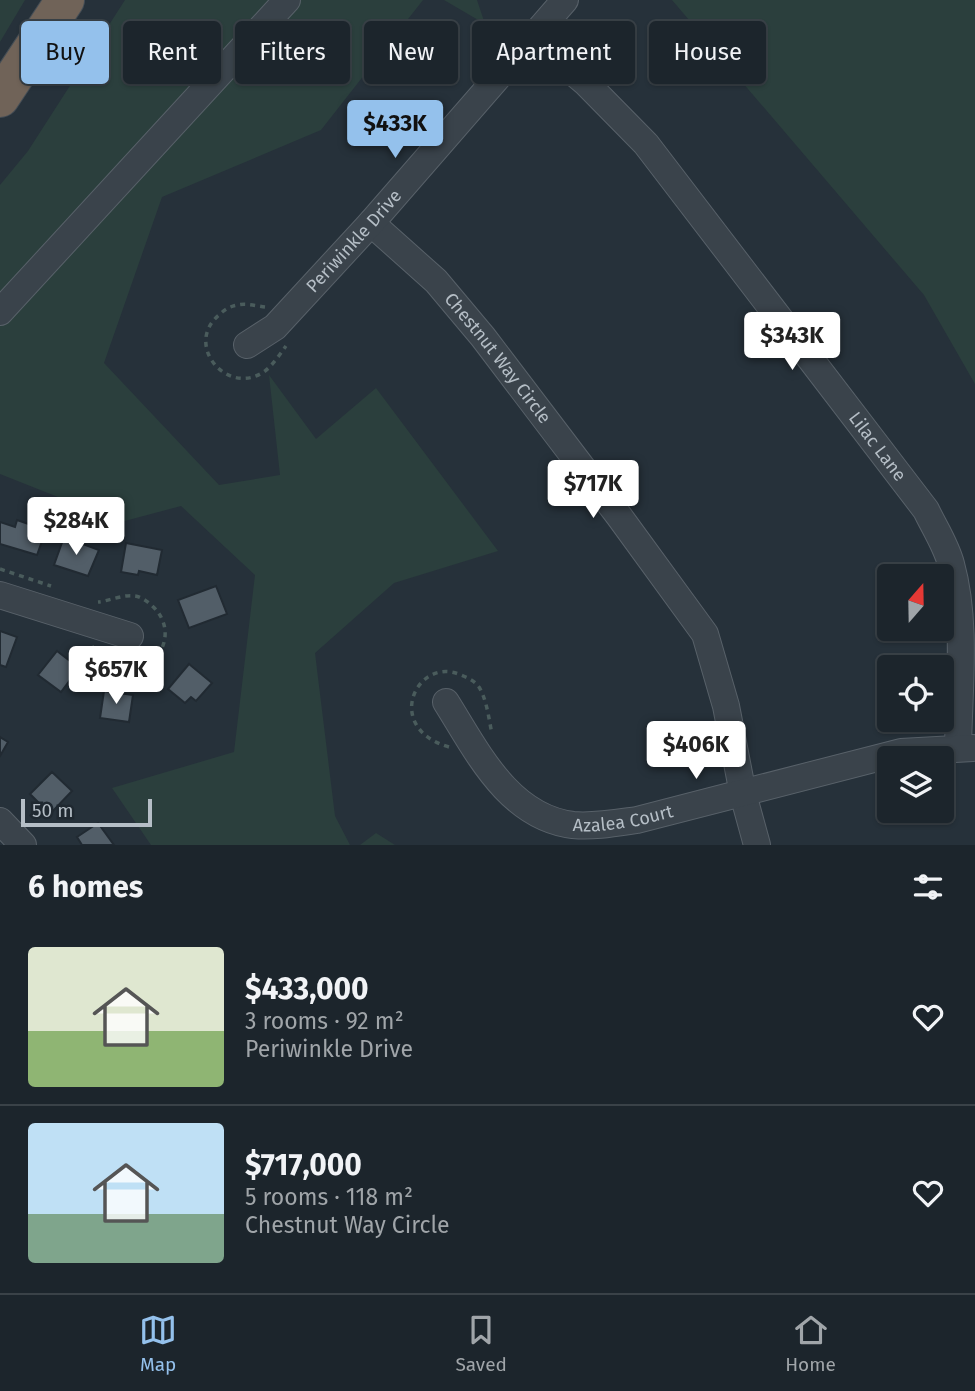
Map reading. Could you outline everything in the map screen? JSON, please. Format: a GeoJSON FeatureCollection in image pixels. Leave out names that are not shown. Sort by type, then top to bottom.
{"type":"FeatureCollection","features":[{"type":"Feature","properties":{"kind":"highway"},"geometry":{"type":"LineString","coordinates":[[0,98],[65,0]]}},
{"type":"Feature","properties":{"kind":"street"},"geometry":{"type":"LineString","coordinates":[[0,312],[287,0]]}},
{"type":"Feature","properties":{"kind":"street","name":"Periwinkle Drive"},"geometry":{"type":"LineString","coordinates":[[547,21],[565,0]]}},
{"type":"Feature","properties":{"kind":"street","name":"Periwinkle Drive"},"geometry":{"type":"LineString","coordinates":[[247,345],[275,327],[371,223],[493,84]]}},
{"type":"Feature","properties":{"kind":"street","name":"Lilac Lane"},"geometry":{"type":"LineString","coordinates":[[587,84],[646,144],[926,510],[950,560],[957,589],[966,748]]}},
{"type":"Feature","properties":{"kind":"street","name":"Chestnut Way Circle"},"geometry":{"type":"LineString","coordinates":[[371,223],[436,281],[483,337],[705,634],[726,706],[743,794],[757,845]]}},
{"type":"Feature","properties":{"kind":"street"},"geometry":{"type":"LineString","coordinates":[[0,595],[130,636]]}},
{"type":"Feature","properties":{"kind":"street","name":"Azalea Court"},"geometry":{"type":"LineString","coordinates":[[446,702],[484,762],[512,797],[540,816],[572,825],[604,825],[637,820],[901,752],[966,748]]}},
{"type":"Feature","properties":{"kind":"street"},"geometry":{"type":"LineString","coordinates":[[0,821],[23,845]]}},
{"type":"Feature","properties":{"kind":"path"},"geometry":{"type":"LineString","coordinates":[[266,307],[239,304],[226,309],[212,320],[205,341],[212,363],[236,379],[251,378],[267,370],[292,341]]}},
{"type":"Feature","properties":{"kind":"path"},"geometry":{"type":"LineString","coordinates":[[454,748],[426,738],[415,726],[411,706],[421,682],[446,671],[470,679],[478,686],[494,739]]}},
{"type":"Feature","properties":{"kind":"green space"},"geometry":{"type":"Polygon","coordinates":[[[0,0],[25,0],[0,42],[0,0]]]}},
{"type":"Feature","properties":{"kind":"green space"},"geometry":{"type":"Polygon","coordinates":[[[125,0],[423,0],[407,21],[364,21],[364,75],[321,130],[162,197],[104,363],[219,485],[280,475],[269,375],[316,439],[376,388],[498,551],[394,583],[315,653],[335,816],[350,845],[151,845],[112,788],[234,752],[255,575],[181,506],[121,522],[0,474],[0,185],[28,151],[71,84],[109,84],[109,25],[125,0]]]}},
{"type":"Feature","properties":{"kind":"green space"},"geometry":{"type":"Polygon","coordinates":[[[444,0],[477,0],[484,21],[444,0]]]}},
{"type":"Feature","properties":{"kind":"green space"},"geometry":{"type":"Polygon","coordinates":[[[672,0],[975,0],[975,384],[924,295],[744,84],[766,84],[766,21],[690,21],[672,0]]]}},
{"type":"Feature","properties":{"kind":"green space"},"geometry":{"type":"Polygon","coordinates":[[[376,833],[395,845],[360,845],[376,833]]]}},
{"type":"Feature","properties":{"kind":"building"},"geometry":{"type":"Polygon","coordinates":[[[17,520],[46,530],[37,555],[0,544],[0,522],[15,527],[17,520]]]}},
{"type":"Feature","properties":{"kind":"building"},"geometry":{"type":"Polygon","coordinates":[[[64,537],[99,550],[88,576],[54,565],[64,537]]]}},
{"type":"Feature","properties":{"kind":"building"},"geometry":{"type":"Polygon","coordinates":[[[126,543],[162,550],[157,575],[139,571],[138,575],[121,572],[126,543]]]}},
{"type":"Feature","properties":{"kind":"building"},"geometry":{"type":"Polygon","coordinates":[[[216,586],[227,614],[189,628],[178,600],[216,586]]]}},
{"type":"Feature","properties":{"kind":"building"},"geometry":{"type":"Polygon","coordinates":[[[0,631],[17,637],[6,667],[0,665],[0,631]]]}},
{"type":"Feature","properties":{"kind":"building"},"geometry":{"type":"Polygon","coordinates":[[[57,651],[79,668],[61,692],[38,675],[57,651]]]}},
{"type":"Feature","properties":{"kind":"building"},"geometry":{"type":"Polygon","coordinates":[[[189,664],[212,683],[196,701],[191,697],[185,703],[168,689],[189,664]]]}},
{"type":"Feature","properties":{"kind":"building"},"geometry":{"type":"Polygon","coordinates":[[[104,691],[133,695],[129,722],[100,718],[104,691]]]}},
{"type":"Feature","properties":{"kind":"building"},"geometry":{"type":"Polygon","coordinates":[[[0,737],[8,742],[0,756],[0,737]]]}},
{"type":"Feature","properties":{"kind":"building"},"geometry":{"type":"Polygon","coordinates":[[[52,772],[72,791],[50,814],[30,794],[52,772]]]}},
{"type":"Feature","properties":{"kind":"building"},"geometry":{"type":"Polygon","coordinates":[[[98,823],[114,845],[82,845],[77,837],[98,823]]]}}]}
